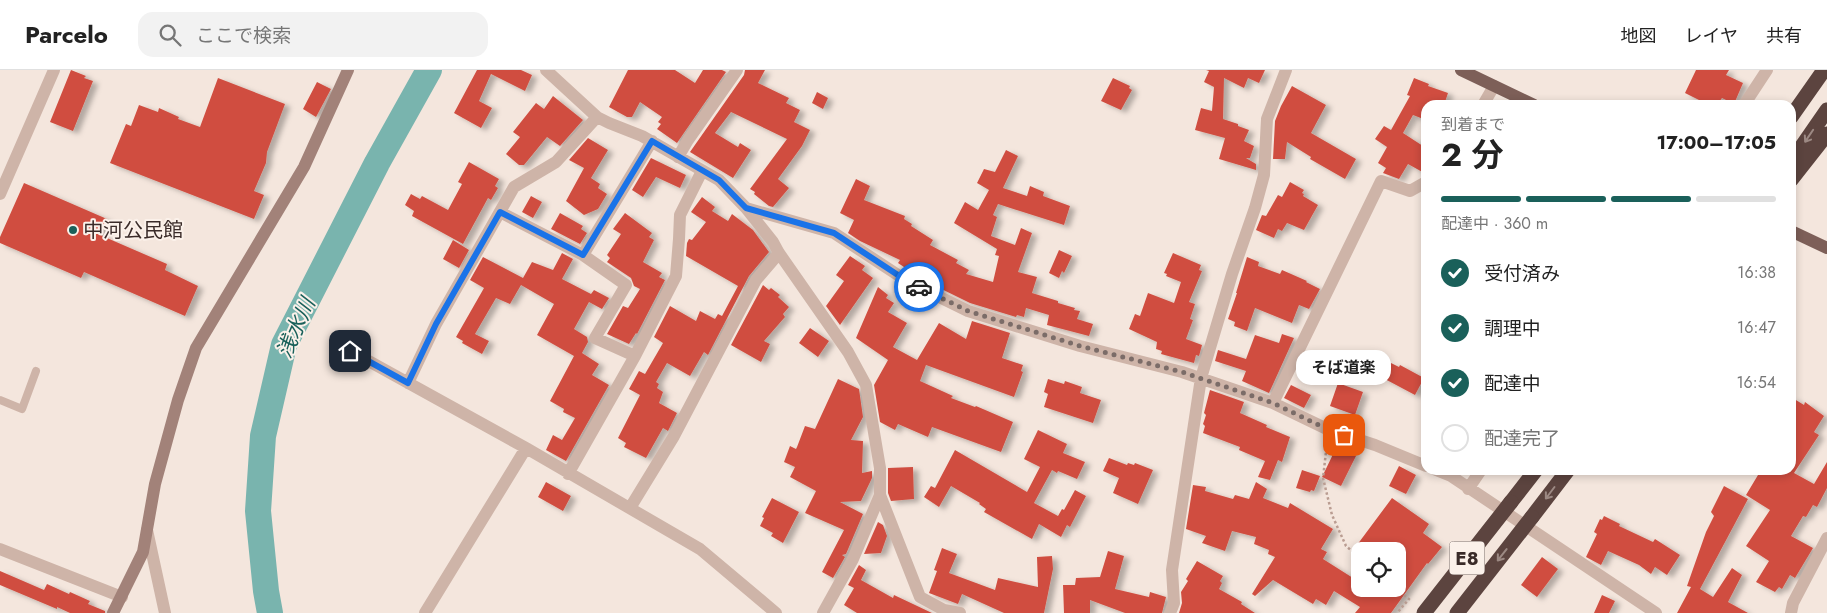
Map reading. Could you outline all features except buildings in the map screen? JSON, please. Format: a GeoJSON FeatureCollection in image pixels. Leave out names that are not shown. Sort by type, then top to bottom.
{"type":"FeatureCollection","features":[{"type":"Feature","properties":{"kind":"highway"},"geometry":{"type":"LineString","coordinates":[[1796,110],[1824,70]]}},
{"type":"Feature","properties":{"kind":"highway"},"geometry":{"type":"LineString","coordinates":[[1796,155],[1827,110]]}},
{"type":"Feature","properties":{"kind":"highway"},"geometry":{"type":"LineString","coordinates":[[1796,174],[1827,134]]}},
{"type":"Feature","properties":{"kind":"highway","name":"E8"},"geometry":{"type":"LineString","coordinates":[[1424,613],[1532,475]]}},
{"type":"Feature","properties":{"kind":"highway","name":"E8"},"geometry":{"type":"LineString","coordinates":[[1457,613],[1564,475]]}},
{"type":"Feature","properties":{"kind":"main road"},"geometry":{"type":"LineString","coordinates":[[1461,70],[1523,100]]}},
{"type":"Feature","properties":{"kind":"main road"},"geometry":{"type":"LineString","coordinates":[[1796,233],[1827,248]]}},
{"type":"Feature","properties":{"kind":"street"},"geometry":{"type":"LineString","coordinates":[[0,194],[54,70]]}},
{"type":"Feature","properties":{"kind":"street"},"geometry":{"type":"LineString","coordinates":[[114,613],[143,552],[155,484],[178,400],[196,348],[304,167],[348,70]]}},
{"type":"Feature","properties":{"kind":"street"},"geometry":{"type":"LineString","coordinates":[[546,70],[597,117],[652,141],[719,180],[746,208],[773,242],[848,352],[866,384],[880,468],[880,495],[920,597],[944,610],[960,613]]}},
{"type":"Feature","properties":{"kind":"street"},"geometry":{"type":"LineString","coordinates":[[678,157],[737,70]]}},
{"type":"Feature","properties":{"kind":"street"},"geometry":{"type":"LineString","coordinates":[[1170,613],[1174,603],[1172,570],[1201,378],[1232,274],[1260,191],[1264,175],[1267,119],[1286,70]]}},
{"type":"Feature","properties":{"kind":"street"},"geometry":{"type":"LineString","coordinates":[[1747,100],[1767,70]]}},
{"type":"Feature","properties":{"kind":"street"},"geometry":{"type":"LineString","coordinates":[[1486,100],[1494,86]]}},
{"type":"Feature","properties":{"kind":"street"},"geometry":{"type":"LineString","coordinates":[[408,383],[436,324],[514,188],[556,162],[597,117]]}},
{"type":"Feature","properties":{"kind":"street"},"geometry":{"type":"LineString","coordinates":[[583,255],[652,141]]}},
{"type":"Feature","properties":{"kind":"street"},"geometry":{"type":"LineString","coordinates":[[568,474],[635,356],[676,276],[680,214],[702,171]]}},
{"type":"Feature","properties":{"kind":"street"},"geometry":{"type":"LineString","coordinates":[[1273,403],[1381,181],[1410,191],[1421,185]]}},
{"type":"Feature","properties":{"kind":"street"},"geometry":{"type":"LineString","coordinates":[[746,208],[834,233],[907,281],[968,311],[1080,346],[1201,378],[1273,403],[1329,430],[1376,445],[1421,464]]}},
{"type":"Feature","properties":{"kind":"street"},"geometry":{"type":"LineString","coordinates":[[500,212],[583,255],[626,285],[596,338],[635,356]]}},
{"type":"Feature","properties":{"kind":"street"},"geometry":{"type":"LineString","coordinates":[[630,508],[674,436],[756,280],[779,253]]}},
{"type":"Feature","properties":{"kind":"street"},"geometry":{"type":"LineString","coordinates":[[336,343],[526,448],[700,549],[776,613]]}},
{"type":"Feature","properties":{"kind":"street"},"geometry":{"type":"LineString","coordinates":[[425,613],[526,448]]}},
{"type":"Feature","properties":{"kind":"street"},"geometry":{"type":"LineString","coordinates":[[1448,475],[1656,613]]}},
{"type":"Feature","properties":{"kind":"street"},"geometry":{"type":"LineString","coordinates":[[1468,488],[1477,475]]}},
{"type":"Feature","properties":{"kind":"street"},"geometry":{"type":"LineString","coordinates":[[823,613],[853,559],[880,495]]}},
{"type":"Feature","properties":{"kind":"street"},"geometry":{"type":"LineString","coordinates":[[147,530],[166,613]]}},
{"type":"Feature","properties":{"kind":"street"},"geometry":{"type":"LineString","coordinates":[[1792,613],[1793,602],[1827,538]]}},
{"type":"Feature","properties":{"kind":"street"},"geometry":{"type":"LineString","coordinates":[[0,550],[122,597]]}},
{"type":"Feature","properties":{"kind":"lane"},"geometry":{"type":"LineString","coordinates":[[0,400],[22,409],[36,371]]}},
{"type":"Feature","properties":{"kind":"path"},"geometry":{"type":"LineString","coordinates":[[1329,430],[1323,478],[1332,515],[1346,546],[1351,550]]}},
{"type":"Feature","properties":{"kind":"path"},"geometry":{"type":"LineString","coordinates":[[1398,613],[1409,599],[1406,597]]}},
{"type":"Feature","properties":{"kind":"waterway","name":"浅水川"},"geometry":{"type":"LineString","coordinates":[[270,613],[258,511],[263,436],[284,345],[377,163],[429,70]]}},
{"type":"Feature","properties":{"kind":"way so far"},"geometry":{"type":"LineString","coordinates":[[919,287],[968,311],[1080,346],[1182,372],[1273,403],[1329,430],[1344,435]]}},
{"type":"Feature","properties":{"kind":"place","name":"中河公民館"},"geometry":{"type":"Point","coordinates":[73,230]}},
{"type":"Feature","properties":{"kind":"place","name":"そば道楽"},"geometry":{"type":"Point","coordinates":[1344,435]}},
{"type":"Feature","properties":{"kind":"route"},"geometry":{"type":"LineString","coordinates":[[350,351],[408,383],[436,324],[500,212],[583,255],[652,141],[719,180],[746,208],[834,233],[919,287]]}}]}
